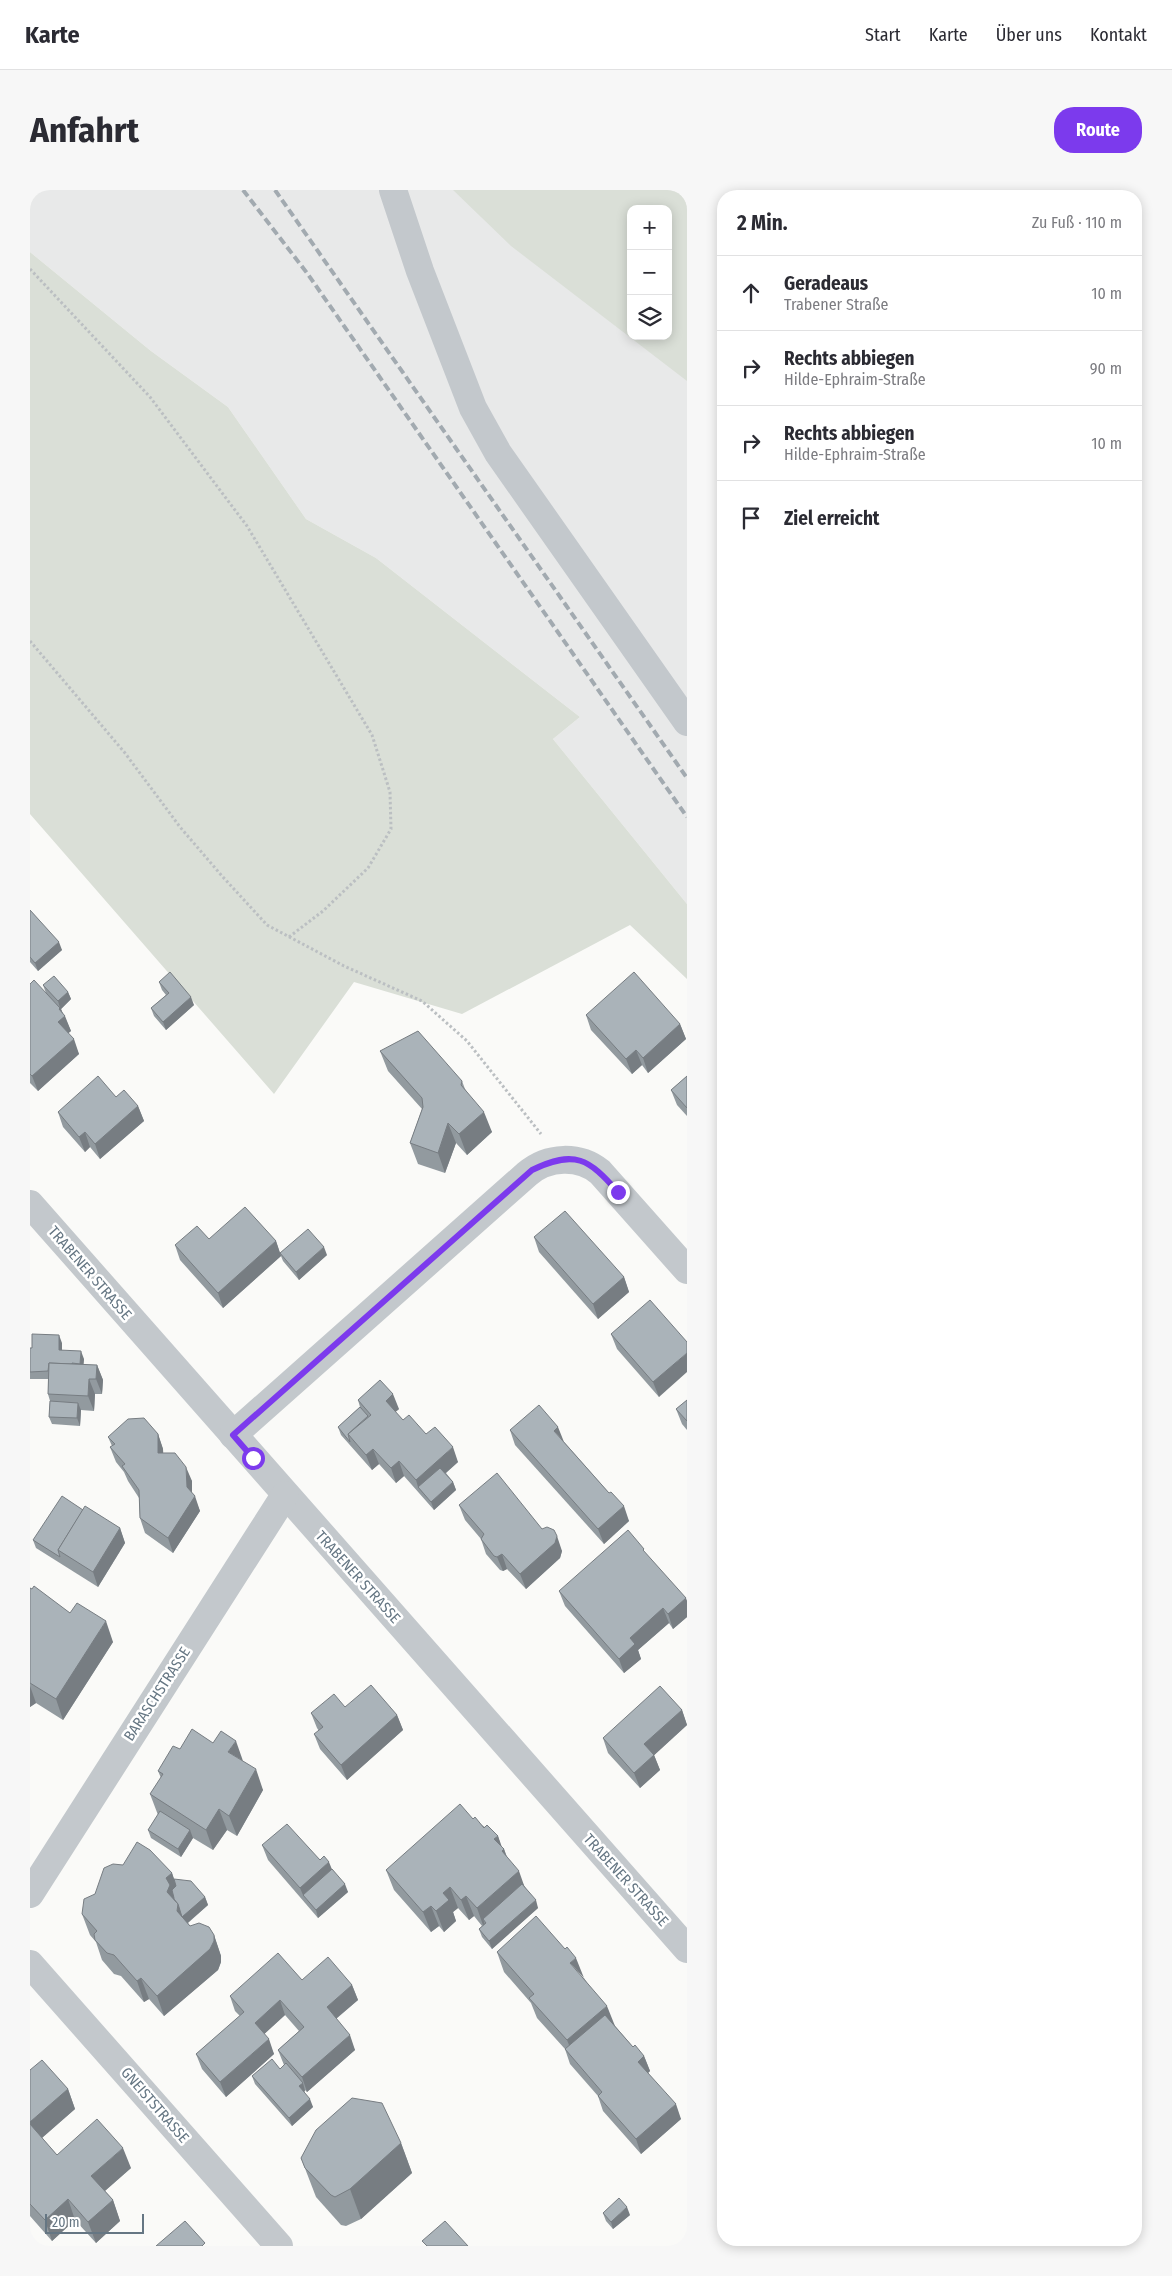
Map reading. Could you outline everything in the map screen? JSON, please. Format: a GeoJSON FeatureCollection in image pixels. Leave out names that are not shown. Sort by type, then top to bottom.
{"type":"FeatureCollection","features":[{"type":"Feature","properties":{"kind":"street"},"geometry":{"type":"LineString","coordinates":[[392,190],[420,271],[473,408],[489,438],[687,722]]}},
{"type":"Feature","properties":{"kind":"street"},"geometry":{"type":"LineString","coordinates":[[233,1435],[527,1174],[547,1162],[562,1160],[590,1163],[687,1270]]}},
{"type":"Feature","properties":{"kind":"street","name":"TRABENER STRASSE"},"geometry":{"type":"LineString","coordinates":[[30,1204],[687,1948]]}},
{"type":"Feature","properties":{"kind":"street","name":"BARASCHSTRASSE"},"geometry":{"type":"LineString","coordinates":[[30,1894],[285,1495]]}},
{"type":"Feature","properties":{"kind":"street","name":"GNEISTSTRASSE"},"geometry":{"type":"LineString","coordinates":[[30,1964],[279,2246]]}},
{"type":"Feature","properties":{"kind":"path"},"geometry":{"type":"LineString","coordinates":[[30,269],[150,397],[247,526],[372,735],[390,792],[391,829],[368,868],[323,911],[289,937]]}},
{"type":"Feature","properties":{"kind":"path"},"geometry":{"type":"LineString","coordinates":[[30,641],[125,753],[180,827],[267,925],[344,966],[422,1001],[467,1041],[541,1133]]}},
{"type":"Feature","properties":{"kind":"shaded area"},"geometry":{"type":"Polygon","coordinates":[[[30,190],[687,190],[687,904],[553,739],[580,717],[376,558],[306,519],[228,407],[151,351],[30,252],[30,190]]]}},
{"type":"Feature","properties":{"kind":"shaded area"},"geometry":{"type":"Polygon","coordinates":[[[453,190],[687,190],[687,381],[634,340],[672,340],[672,205],[627,205],[627,335],[511,246],[453,190]]]}},
{"type":"Feature","properties":{"kind":"shaded area"},"geometry":{"type":"Polygon","coordinates":[[[30,252],[151,351],[228,407],[306,519],[376,558],[580,717],[553,739],[687,904],[687,979],[630,925],[462,1014],[354,982],[274,1094],[30,814],[30,252]]]}},
{"type":"Feature","properties":{"kind":"building"},"geometry":{"type":"Polygon","coordinates":[[[30,910],[59,942],[35,963],[30,957],[30,910]]]}},
{"type":"Feature","properties":{"kind":"building"},"geometry":{"type":"Polygon","coordinates":[[[170,972],[191,997],[163,1022],[151,1008],[169,993],[159,982],[170,972]]]}},
{"type":"Feature","properties":{"kind":"building"},"geometry":{"type":"Polygon","coordinates":[[[634,972],[680,1024],[643,1058],[636,1050],[626,1059],[586,1015],[634,972]]]}},
{"type":"Feature","properties":{"kind":"building"},"geometry":{"type":"Polygon","coordinates":[[[54,976],[68,992],[58,1001],[43,985],[54,976]]]}},
{"type":"Feature","properties":{"kind":"building"},"geometry":{"type":"Polygon","coordinates":[[[34,980],[60,1008],[65,1016],[58,1022],[74,1039],[32,1076],[30,1074],[30,984],[34,980]]]}},
{"type":"Feature","properties":{"kind":"building"},"geometry":{"type":"Polygon","coordinates":[[[418,1031],[462,1081],[461,1085],[484,1112],[459,1134],[448,1123],[438,1153],[410,1143],[423,1107],[422,1098],[380,1051],[418,1031]]]}},
{"type":"Feature","properties":{"kind":"building"},"geometry":{"type":"Polygon","coordinates":[[[98,1076],[116,1097],[124,1090],[138,1106],[95,1144],[85,1132],[79,1137],[58,1112],[98,1076]]]}},
{"type":"Feature","properties":{"kind":"building"},"geometry":{"type":"Polygon","coordinates":[[[687,1076],[687,1108],[671,1090],[687,1076]]]}},
{"type":"Feature","properties":{"kind":"building"},"geometry":{"type":"Polygon","coordinates":[[[245,1207],[276,1241],[218,1293],[175,1245],[197,1226],[209,1239],[245,1207]]]}},
{"type":"Feature","properties":{"kind":"building"},"geometry":{"type":"Polygon","coordinates":[[[565,1211],[624,1277],[593,1304],[534,1237],[565,1211]]]}},
{"type":"Feature","properties":{"kind":"building"},"geometry":{"type":"Polygon","coordinates":[[[308,1229],[324,1247],[296,1272],[280,1253],[308,1229]]]}},
{"type":"Feature","properties":{"kind":"building"},"geometry":{"type":"Polygon","coordinates":[[[650,1300],[687,1342],[687,1353],[653,1382],[611,1334],[650,1300]]]}},
{"type":"Feature","properties":{"kind":"building"},"geometry":{"type":"Polygon","coordinates":[[[32,1334],[59,1335],[59,1350],[81,1351],[80,1364],[49,1363],[48,1371],[30,1372],[32,1334]]]}},
{"type":"Feature","properties":{"kind":"building"},"geometry":{"type":"Polygon","coordinates":[[[49,1363],[97,1365],[96,1379],[89,1379],[88,1396],[48,1394],[49,1363]]]}},
{"type":"Feature","properties":{"kind":"building"},"geometry":{"type":"Polygon","coordinates":[[[380,1380],[393,1394],[386,1401],[403,1420],[409,1415],[426,1434],[435,1427],[453,1447],[416,1480],[399,1461],[391,1468],[373,1449],[366,1455],[348,1434],[371,1415],[358,1400],[380,1380]]]}},
{"type":"Feature","properties":{"kind":"building"},"geometry":{"type":"Polygon","coordinates":[[[687,1400],[687,1421],[676,1409],[687,1400]]]}},
{"type":"Feature","properties":{"kind":"building"},"geometry":{"type":"Polygon","coordinates":[[[50,1401],[78,1403],[77,1418],[49,1417],[50,1401]]]}},
{"type":"Feature","properties":{"kind":"building"},"geometry":{"type":"Polygon","coordinates":[[[539,1405],[558,1427],[554,1431],[609,1493],[611,1492],[624,1506],[598,1529],[510,1430],[539,1405]]]}},
{"type":"Feature","properties":{"kind":"building"},"geometry":{"type":"Polygon","coordinates":[[[360,1407],[368,1416],[348,1434],[350,1442],[338,1427],[360,1407]]]}},
{"type":"Feature","properties":{"kind":"building"},"geometry":{"type":"Polygon","coordinates":[[[144,1418],[158,1434],[158,1453],[175,1453],[186,1467],[187,1487],[195,1496],[168,1538],[140,1518],[139,1490],[122,1466],[125,1464],[110,1447],[115,1444],[108,1437],[128,1419],[144,1418]]]}},
{"type":"Feature","properties":{"kind":"building"},"geometry":{"type":"Polygon","coordinates":[[[440,1468],[453,1482],[431,1502],[418,1487],[440,1468]]]}},
{"type":"Feature","properties":{"kind":"building"},"geometry":{"type":"Polygon","coordinates":[[[497,1473],[542,1529],[547,1527],[554,1530],[557,1536],[555,1543],[520,1574],[502,1554],[497,1557],[494,1556],[481,1539],[484,1534],[459,1505],[497,1473]]]}},
{"type":"Feature","properties":{"kind":"building"},"geometry":{"type":"Polygon","coordinates":[[[62,1496],[83,1510],[58,1550],[60,1557],[33,1540],[62,1496]]]}},
{"type":"Feature","properties":{"kind":"building"},"geometry":{"type":"Polygon","coordinates":[[[85,1506],[120,1528],[93,1572],[58,1550],[85,1506]]]}},
{"type":"Feature","properties":{"kind":"building"},"geometry":{"type":"Polygon","coordinates":[[[628,1530],[643,1550],[686,1598],[668,1614],[663,1608],[630,1638],[635,1644],[619,1659],[559,1591],[628,1530]]]}},
{"type":"Feature","properties":{"kind":"building"},"geometry":{"type":"Polygon","coordinates":[[[34,1586],[70,1613],[77,1603],[106,1621],[56,1699],[30,1683],[30,1588],[32,1589],[34,1586]]]}},
{"type":"Feature","properties":{"kind":"building"},"geometry":{"type":"Polygon","coordinates":[[[371,1685],[397,1715],[341,1765],[314,1734],[323,1727],[311,1713],[334,1694],[345,1707],[371,1685]]]}},
{"type":"Feature","properties":{"kind":"building"},"geometry":{"type":"Polygon","coordinates":[[[660,1686],[682,1710],[644,1744],[654,1755],[634,1773],[603,1738],[660,1686]]]}},
{"type":"Feature","properties":{"kind":"building"},"geometry":{"type":"Polygon","coordinates":[[[192,1729],[213,1743],[221,1731],[236,1741],[228,1752],[256,1769],[229,1816],[219,1809],[206,1830],[150,1794],[163,1774],[158,1771],[173,1746],[180,1749],[192,1729]]]}},
{"type":"Feature","properties":{"kind":"building"},"geometry":{"type":"Polygon","coordinates":[[[460,1804],[473,1819],[475,1817],[484,1828],[487,1825],[498,1836],[494,1839],[504,1849],[502,1851],[519,1871],[477,1908],[466,1896],[461,1900],[450,1887],[443,1893],[449,1900],[436,1911],[431,1906],[423,1912],[386,1870],[460,1804]]]}},
{"type":"Feature","properties":{"kind":"building"},"geometry":{"type":"Polygon","coordinates":[[[160,1811],[190,1830],[178,1849],[148,1830],[160,1811]]]}},
{"type":"Feature","properties":{"kind":"building"},"geometry":{"type":"Polygon","coordinates":[[[287,1824],[320,1860],[324,1856],[329,1862],[300,1888],[262,1845],[287,1824]]]}},
{"type":"Feature","properties":{"kind":"building"},"geometry":{"type":"Polygon","coordinates":[[[137,1842],[150,1850],[172,1873],[166,1878],[170,1885],[167,1892],[178,1904],[177,1911],[190,1926],[199,1923],[209,1927],[214,1935],[214,1941],[210,1949],[157,1996],[141,1978],[137,1981],[114,1955],[107,1953],[95,1940],[94,1934],[97,1931],[82,1914],[84,1899],[95,1894],[104,1868],[113,1864],[123,1865],[137,1842]]]}},
{"type":"Feature","properties":{"kind":"building"},"geometry":{"type":"Polygon","coordinates":[[[332,1869],[345,1884],[316,1910],[303,1895],[332,1869]]]}},
{"type":"Feature","properties":{"kind":"building"},"geometry":{"type":"Polygon","coordinates":[[[174,1879],[191,1881],[205,1897],[182,1917],[172,1890],[176,1886],[174,1879]]]}},
{"type":"Feature","properties":{"kind":"building"},"geometry":{"type":"Polygon","coordinates":[[[522,1884],[536,1900],[489,1941],[479,1929],[486,1923],[483,1919],[522,1884]]]}},
{"type":"Feature","properties":{"kind":"building"},"geometry":{"type":"Polygon","coordinates":[[[536,1916],[565,1949],[567,1947],[576,1958],[570,1963],[607,2006],[567,2040],[529,1998],[534,1994],[497,1952],[536,1916]]]}},
{"type":"Feature","properties":{"kind":"building"},"geometry":{"type":"Polygon","coordinates":[[[278,1953],[302,1980],[328,1957],[352,1985],[327,2007],[350,2035],[302,2077],[278,2050],[304,2027],[280,2000],[255,2023],[269,2039],[220,2082],[196,2054],[244,2012],[230,1996],[278,1953]]]}},
{"type":"Feature","properties":{"kind":"building"},"geometry":{"type":"Polygon","coordinates":[[[605,2015],[633,2047],[635,2045],[644,2056],[638,2062],[676,2104],[636,2139],[598,2096],[602,2092],[565,2049],[605,2015]]]}},
{"type":"Feature","properties":{"kind":"building"},"geometry":{"type":"Polygon","coordinates":[[[272,2059],[280,2069],[286,2063],[303,2083],[299,2086],[310,2099],[289,2118],[252,2076],[272,2059]]]}},
{"type":"Feature","properties":{"kind":"building"},"geometry":{"type":"Polygon","coordinates":[[[42,2060],[68,2089],[30,2122],[30,2070],[42,2060]]]}},
{"type":"Feature","properties":{"kind":"building"},"geometry":{"type":"Polygon","coordinates":[[[352,2098],[382,2103],[401,2143],[350,2189],[335,2197],[305,2168],[301,2158],[316,2130],[352,2098]]]}},
{"type":"Feature","properties":{"kind":"building"},"geometry":{"type":"Polygon","coordinates":[[[97,2119],[123,2148],[91,2176],[113,2200],[88,2222],[68,2199],[45,2220],[30,2204],[30,2124],[57,2155],[97,2119]]]}},
{"type":"Feature","properties":{"kind":"building"},"geometry":{"type":"Polygon","coordinates":[[[619,2198],[627,2207],[611,2222],[603,2213],[619,2198]]]}},
{"type":"Feature","properties":{"kind":"building"},"geometry":{"type":"Polygon","coordinates":[[[185,2221],[205,2243],[202,2246],[156,2246],[185,2221]]]}},
{"type":"Feature","properties":{"kind":"building"},"geometry":{"type":"Polygon","coordinates":[[[445,2221],[468,2246],[427,2246],[422,2241],[445,2221]]]}},
{"type":"Feature","properties":{"kind":"railway"},"geometry":{"type":"LineString","coordinates":[[243,190],[307,273],[687,817]]}},
{"type":"Feature","properties":{"kind":"railway"},"geometry":{"type":"LineString","coordinates":[[275,190],[687,778]]}},
{"type":"Feature","properties":{"kind":"route"},"geometry":{"type":"LineString","coordinates":[[253,1458],[233,1435],[532,1170],[547,1162],[562,1160],[577,1160],[590,1163],[618,1192]]}}]}
